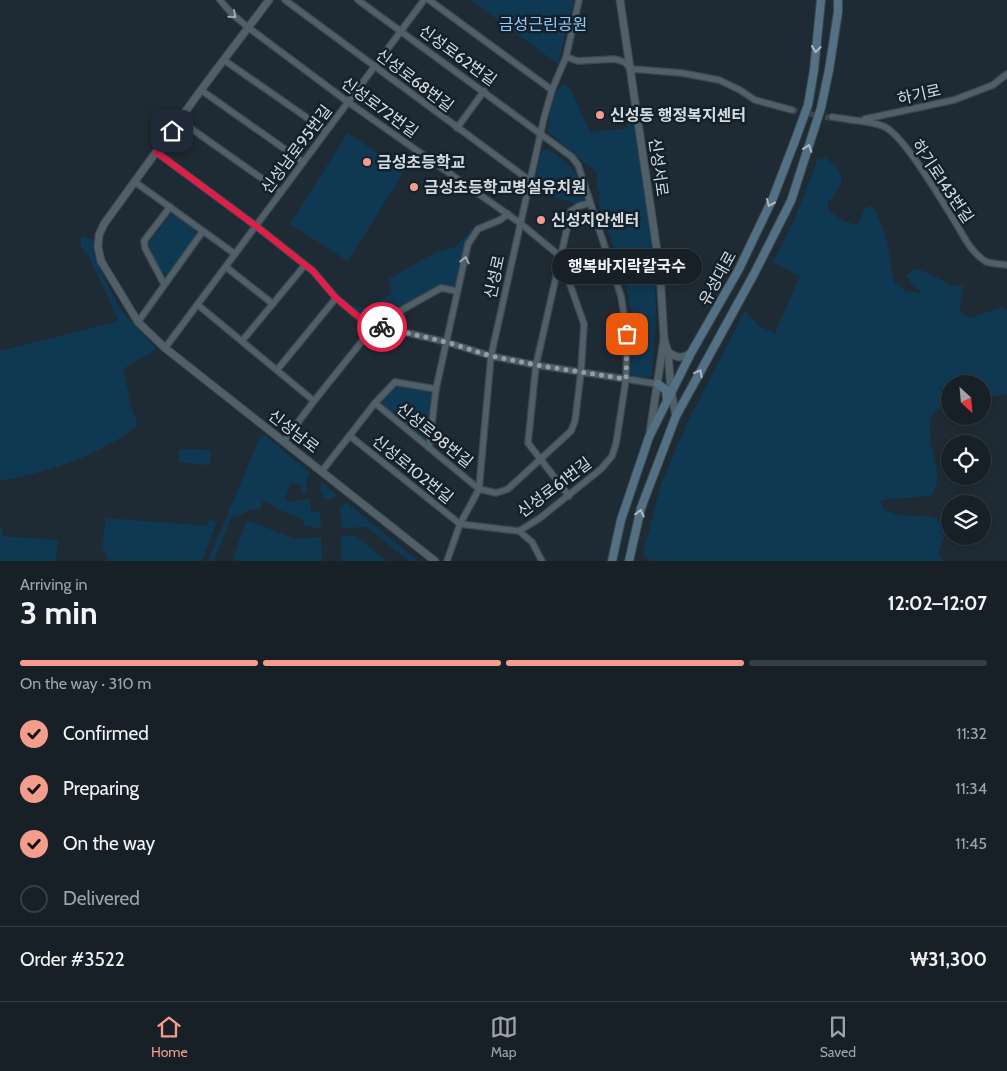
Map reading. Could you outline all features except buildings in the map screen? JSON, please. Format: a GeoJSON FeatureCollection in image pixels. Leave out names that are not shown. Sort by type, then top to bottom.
{"type":"FeatureCollection","features":[{"type":"Feature","properties":{"kind":"main road","name":"유성대로"},"geometry":{"type":"LineString","coordinates":[[612,561],[621,520],[649,437],[690,353],[740,269],[773,198],[796,138],[808,105],[814,70],[821,0]]}},
{"type":"Feature","properties":{"kind":"main road","name":"유성대로"},"geometry":{"type":"LineString","coordinates":[[629,561],[641,508],[676,416],[754,274],[790,201],[821,108],[830,70],[838,0]]}},
{"type":"Feature","properties":{"kind":"main road"},"geometry":{"type":"LineString","coordinates":[[658,384],[666,390],[667,399]]}},
{"type":"Feature","properties":{"kind":"street"},"geometry":{"type":"LineString","coordinates":[[220,0],[232,14],[249,28]]}},
{"type":"Feature","properties":{"kind":"street","name":"신성남로"},"geometry":{"type":"LineString","coordinates":[[270,0],[201,90],[104,224],[99,236],[98,247],[102,261],[138,322],[165,348],[435,561]]}},
{"type":"Feature","properties":{"kind":"street","name":"신성로68번길"},"geometry":{"type":"LineString","coordinates":[[285,0],[529,180]]}},
{"type":"Feature","properties":{"kind":"street","name":"신성로62번길"},"geometry":{"type":"LineString","coordinates":[[358,0],[541,134]]}},
{"type":"Feature","properties":{"kind":"street","name":"신성남로95번길"},"geometry":{"type":"LineString","coordinates":[[165,348],[424,0]]}},
{"type":"Feature","properties":{"kind":"street"},"geometry":{"type":"LineString","coordinates":[[429,0],[552,90]]}},
{"type":"Feature","properties":{"kind":"street","name":"신성로"},"geometry":{"type":"LineString","coordinates":[[446,561],[460,524],[479,489],[491,356],[544,118],[552,90],[566,57],[579,0]]}},
{"type":"Feature","properties":{"kind":"street","name":"신성서로"},"geometry":{"type":"LineString","coordinates":[[620,0],[632,69],[660,271],[664,339]]}},
{"type":"Feature","properties":{"kind":"street","name":"신성로72번길"},"geometry":{"type":"LineString","coordinates":[[249,28],[348,102],[508,214],[560,256]]}},
{"type":"Feature","properties":{"kind":"street"},"geometry":{"type":"LineString","coordinates":[[566,57],[578,62],[615,59],[624,62],[632,69],[682,73],[719,80],[755,100],[792,110]]}},
{"type":"Feature","properties":{"kind":"street"},"geometry":{"type":"LineString","coordinates":[[224,60],[326,131]]}},
{"type":"Feature","properties":{"kind":"street","name":"하기로"},"geometry":{"type":"LineString","coordinates":[[832,117],[851,120],[870,119],[954,100],[993,85],[1007,74]]}},
{"type":"Feature","properties":{"kind":"street"},"geometry":{"type":"LineString","coordinates":[[201,90],[303,162]]}},
{"type":"Feature","properties":{"kind":"street"},"geometry":{"type":"LineString","coordinates":[[457,128],[484,91]]}},
{"type":"Feature","properties":{"kind":"street"},"geometry":{"type":"LineString","coordinates":[[179,120],[281,192]]}},
{"type":"Feature","properties":{"kind":"street","name":"하기로143번길"},"geometry":{"type":"LineString","coordinates":[[851,120],[870,122],[886,128],[897,137],[929,180],[977,255],[986,262],[1007,265]]}},
{"type":"Feature","properties":{"kind":"street","name":"신성로61번길"},"geometry":{"type":"LineString","coordinates":[[519,531],[569,496],[601,469],[612,456],[616,444],[626,379],[627,334],[621,296],[578,165],[572,157],[541,134]]}},
{"type":"Feature","properties":{"kind":"street"},"geometry":{"type":"LineString","coordinates":[[156,152],[256,226],[319,276],[336,298],[366,323],[446,342],[491,356],[658,384]]}},
{"type":"Feature","properties":{"kind":"street"},"geometry":{"type":"LineString","coordinates":[[135,182],[235,254]]}},
{"type":"Feature","properties":{"kind":"street"},"geometry":{"type":"LineString","coordinates":[[569,496],[528,443],[536,365],[571,211],[579,206],[590,203]]}},
{"type":"Feature","properties":{"kind":"street"},"geometry":{"type":"LineString","coordinates":[[164,284],[145,248],[144,241],[170,207]]}},
{"type":"Feature","properties":{"kind":"street"},"geometry":{"type":"LineString","coordinates":[[429,448],[436,389],[468,244],[478,229],[500,220],[508,214]]}},
{"type":"Feature","properties":{"kind":"street"},"geometry":{"type":"LineString","coordinates":[[138,322],[204,231]]}},
{"type":"Feature","properties":{"kind":"street"},"geometry":{"type":"LineString","coordinates":[[479,489],[496,493],[508,489],[572,431],[581,372],[584,324],[560,256]]}},
{"type":"Feature","properties":{"kind":"street"},"geometry":{"type":"LineString","coordinates":[[242,341],[304,265]]}},
{"type":"Feature","properties":{"kind":"street"},"geometry":{"type":"LineString","coordinates":[[226,267],[272,304]]}},
{"type":"Feature","properties":{"kind":"street"},"geometry":{"type":"LineString","coordinates":[[284,441],[375,325],[440,288],[457,291]]}},
{"type":"Feature","properties":{"kind":"street"},"geometry":{"type":"LineString","coordinates":[[277,370],[336,298]]}},
{"type":"Feature","properties":{"kind":"street"},"geometry":{"type":"LineString","coordinates":[[198,304],[314,401]]}},
{"type":"Feature","properties":{"kind":"street"},"geometry":{"type":"LineString","coordinates":[[664,339],[668,352],[671,390],[676,416]]}},
{"type":"Feature","properties":{"kind":"street"},"geometry":{"type":"LineString","coordinates":[[649,437],[664,339]]}},
{"type":"Feature","properties":{"kind":"street"},"geometry":{"type":"LineString","coordinates":[[668,352],[678,358],[690,353]]}},
{"type":"Feature","properties":{"kind":"street"},"geometry":{"type":"LineString","coordinates":[[322,471],[375,403],[395,382],[436,389]]}},
{"type":"Feature","properties":{"kind":"street","name":"신성로98번길"},"geometry":{"type":"LineString","coordinates":[[375,403],[479,489]]}},
{"type":"Feature","properties":{"kind":"street","name":"신성로102번길"},"geometry":{"type":"LineString","coordinates":[[350,436],[460,524]]}},
{"type":"Feature","properties":{"kind":"street","name":"신성로61번길"},"geometry":{"type":"LineString","coordinates":[[460,524],[519,531],[532,542],[542,561]]}},
{"type":"Feature","properties":{"kind":"green space","name":"금성근린공원"},"geometry":{"type":"Polygon","coordinates":[[[471,0],[574,0],[558,64],[471,0]]]}},
{"type":"Feature","properties":{"kind":"green space"},"geometry":{"type":"Polygon","coordinates":[[[564,84],[570,88],[590,132],[627,128],[626,107],[632,106],[654,259],[656,312],[652,375],[646,380],[634,378],[631,375],[632,314],[626,286],[598,200],[600,193],[596,180],[598,176],[596,172],[548,131],[554,98],[560,87],[564,84]]]}},
{"type":"Feature","properties":{"kind":"green space"},"geometry":{"type":"Polygon","coordinates":[[[348,133],[404,171],[348,261],[290,224],[348,133]]]}},
{"type":"Feature","properties":{"kind":"green space"},"geometry":{"type":"Polygon","coordinates":[[[548,149],[576,173],[586,202],[574,206],[572,202],[532,191],[542,151],[548,149]]]}},
{"type":"Feature","properties":{"kind":"green space"},"geometry":{"type":"Polygon","coordinates":[[[826,158],[841,174],[838,190],[828,202],[829,211],[843,221],[858,225],[865,208],[872,206],[884,233],[894,282],[907,292],[922,293],[906,275],[915,269],[926,272],[952,286],[964,285],[960,312],[969,318],[1003,307],[1007,310],[1007,394],[991,397],[991,375],[941,375],[941,407],[931,416],[930,426],[931,445],[937,473],[935,488],[931,496],[880,500],[884,510],[898,515],[935,517],[941,524],[941,545],[938,554],[943,561],[651,561],[643,553],[662,482],[689,419],[745,311],[760,327],[775,333],[800,276],[773,262],[795,218],[818,159],[826,158]]]}},
{"type":"Feature","properties":{"kind":"green space"},"geometry":{"type":"Polygon","coordinates":[[[173,214],[195,231],[196,235],[167,274],[164,275],[148,244],[170,215],[173,214]]]}},
{"type":"Feature","properties":{"kind":"green space"},"geometry":{"type":"Polygon","coordinates":[[[490,221],[476,229],[456,286],[452,288],[440,286],[375,322],[370,321],[351,305],[365,308],[392,294],[389,279],[434,253],[455,247],[474,227],[490,221]]]}},
{"type":"Feature","properties":{"kind":"green space"},"geometry":{"type":"Polygon","coordinates":[[[81,236],[95,240],[94,253],[100,270],[121,310],[157,349],[123,369],[132,410],[138,425],[107,446],[73,461],[37,473],[0,481],[0,351],[119,321],[88,255],[81,247],[81,236]]]}},
{"type":"Feature","properties":{"kind":"green space"},"geometry":{"type":"Polygon","coordinates":[[[396,385],[428,390],[433,396],[428,437],[425,439],[422,439],[381,406],[381,401],[396,385]]]}},
{"type":"Feature","properties":{"kind":"green space"},"geometry":{"type":"Polygon","coordinates":[[[265,435],[310,473],[306,482],[306,493],[302,493],[302,486],[291,482],[285,500],[295,503],[297,500],[312,499],[310,502],[311,512],[320,512],[321,527],[316,528],[303,525],[304,520],[263,501],[261,509],[249,510],[238,516],[232,515],[214,561],[208,561],[260,437],[265,435]]]}},
{"type":"Feature","properties":{"kind":"green space"},"geometry":{"type":"Polygon","coordinates":[[[181,449],[209,450],[210,464],[179,462],[179,451],[181,449]]]}},
{"type":"Feature","properties":{"kind":"green space"},"geometry":{"type":"Polygon","coordinates":[[[322,482],[338,496],[329,500],[323,497],[320,488],[322,482]]]}},
{"type":"Feature","properties":{"kind":"green space"},"geometry":{"type":"Polygon","coordinates":[[[347,503],[418,561],[409,561],[367,527],[344,528],[341,526],[340,507],[347,503]]]}},
{"type":"Feature","properties":{"kind":"green space"},"geometry":{"type":"Polygon","coordinates":[[[106,518],[207,526],[208,520],[215,521],[216,523],[202,561],[107,561],[108,556],[102,549],[106,518]]]}},
{"type":"Feature","properties":{"kind":"green space"},"geometry":{"type":"Polygon","coordinates":[[[248,521],[297,539],[321,537],[322,561],[238,561],[233,559],[245,524],[248,521]]]}},
{"type":"Feature","properties":{"kind":"green space"},"geometry":{"type":"Polygon","coordinates":[[[0,528],[2,528],[2,536],[58,540],[56,561],[0,561],[0,528]]]}},
{"type":"Feature","properties":{"kind":"green space"},"geometry":{"type":"Polygon","coordinates":[[[341,536],[356,536],[386,561],[341,561],[341,536]]]}},
{"type":"Feature","properties":{"kind":"tunnel"},"geometry":{"type":"LineString","coordinates":[[792,110],[832,117]]}},
{"type":"Feature","properties":{"kind":"way so far"},"geometry":{"type":"LineString","coordinates":[[382,327],[446,342],[491,356],[626,379],[627,334]]}},
{"type":"Feature","properties":{"kind":"place","name":"신성동 행정복지센터"},"geometry":{"type":"Point","coordinates":[600,115]}},
{"type":"Feature","properties":{"kind":"place","name":"금성초등학교"},"geometry":{"type":"Point","coordinates":[367,162]}},
{"type":"Feature","properties":{"kind":"place","name":"금성초등학교병설유치원"},"geometry":{"type":"Point","coordinates":[414,187]}},
{"type":"Feature","properties":{"kind":"place","name":"신성치안센터"},"geometry":{"type":"Point","coordinates":[541,220]}},
{"type":"Feature","properties":{"kind":"place","name":"행복바지락칼국수"},"geometry":{"type":"Point","coordinates":[627,334]}},
{"type":"Feature","properties":{"kind":"route"},"geometry":{"type":"LineString","coordinates":[[172,131],[156,152],[313,271],[336,298],[366,323],[382,327]]}}]}
